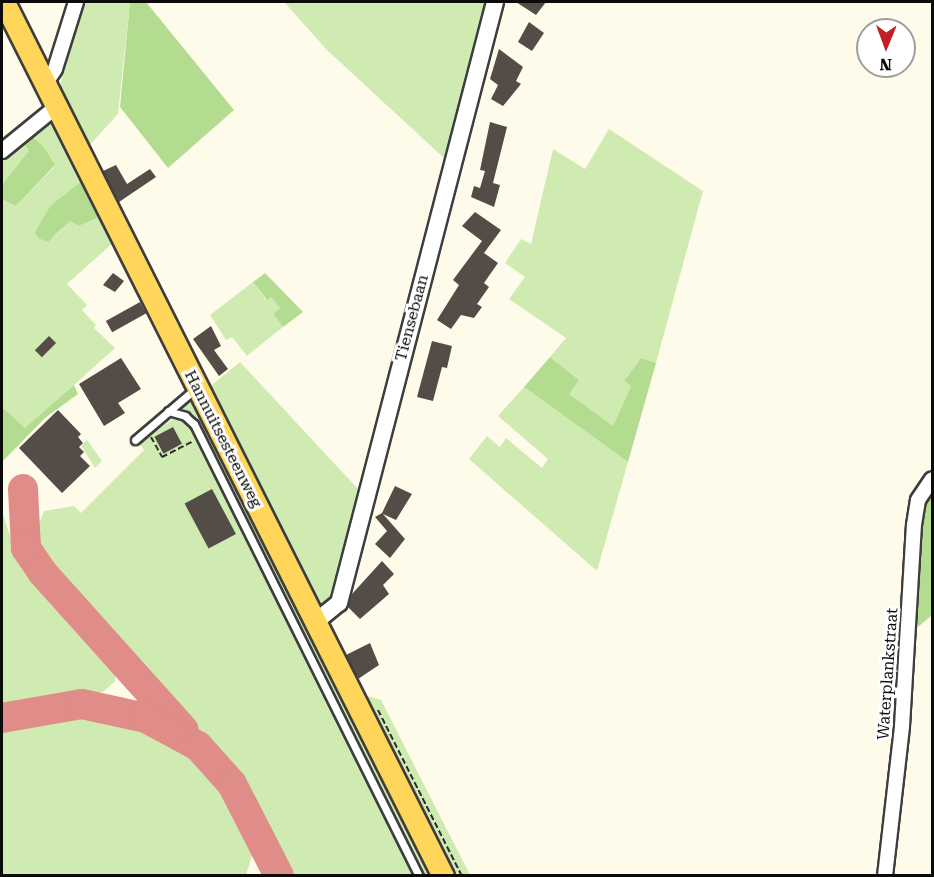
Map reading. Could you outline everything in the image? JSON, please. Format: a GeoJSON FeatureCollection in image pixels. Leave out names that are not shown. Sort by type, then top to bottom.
{"type":"FeatureCollection","features":[{"type":"Feature","properties":{"kind":"main road","name":"Hannuitsesteenweg"},"geometry":{"type":"LineString","coordinates":[[4,2],[443,876]]}},
{"type":"Feature","properties":{"kind":"street"},"geometry":{"type":"LineString","coordinates":[[45,84],[55,69],[76,2]]}},
{"type":"Feature","properties":{"kind":"street","name":"Tiensebaan"},"geometry":{"type":"LineString","coordinates":[[314,623],[339,603],[495,2]]}},
{"type":"Feature","properties":{"kind":"street"},"geometry":{"type":"LineString","coordinates":[[2,152],[56,106]]}},
{"type":"Feature","properties":{"kind":"street","name":"Waterplankstraat"},"geometry":{"type":"LineString","coordinates":[[885,876],[902,726],[914,525],[918,501],[933,478]]}},
{"type":"Feature","properties":{"kind":"lane"},"geometry":{"type":"LineString","coordinates":[[135,440],[197,387]]}},
{"type":"Feature","properties":{"kind":"lane"},"geometry":{"type":"LineString","coordinates":[[168,411],[184,416],[200,437],[419,876]]}},
{"type":"Feature","properties":{"kind":"path"},"geometry":{"type":"LineString","coordinates":[[147,429],[162,457],[200,437]]}},
{"type":"Feature","properties":{"kind":"green space"},"geometry":{"type":"Polygon","coordinates":[[[82,2],[130,2],[118,114],[87,148],[59,90],[82,2]]]}},
{"type":"Feature","properties":{"kind":"green space"},"geometry":{"type":"Polygon","coordinates":[[[130,2],[146,2],[234,110],[168,168],[120,107],[130,2]]]}},
{"type":"Feature","properties":{"kind":"green space"},"geometry":{"type":"Polygon","coordinates":[[[284,2],[487,2],[445,159],[327,50],[284,2]]]}},
{"type":"Feature","properties":{"kind":"green space"},"geometry":{"type":"Polygon","coordinates":[[[47,121],[53,121],[83,180],[51,205],[53,238],[70,221],[79,226],[101,216],[114,242],[67,284],[87,305],[82,310],[96,325],[94,328],[115,348],[25,429],[2,407],[2,199],[16,206],[55,166],[44,147],[29,134],[47,121]]]}},
{"type":"Feature","properties":{"kind":"green space"},"geometry":{"type":"Polygon","coordinates":[[[609,129],[703,191],[656,363],[641,358],[624,381],[631,386],[613,426],[568,394],[579,380],[550,357],[566,338],[509,299],[525,277],[505,263],[521,239],[531,244],[553,149],[585,169],[609,129]]]}},
{"type":"Feature","properties":{"kind":"green space"},"geometry":{"type":"Polygon","coordinates":[[[29,134],[44,147],[55,165],[16,206],[2,199],[2,185],[29,151],[22,140],[29,134]]]}},
{"type":"Feature","properties":{"kind":"green space"},"geometry":{"type":"Polygon","coordinates":[[[22,140],[30,151],[2,185],[2,159],[22,140]]]}},
{"type":"Feature","properties":{"kind":"green space"},"geometry":{"type":"Polygon","coordinates":[[[83,180],[101,216],[79,226],[70,221],[48,242],[38,238],[35,232],[51,205],[83,180]]]}},
{"type":"Feature","properties":{"kind":"green space"},"geometry":{"type":"Polygon","coordinates":[[[265,273],[303,312],[283,327],[273,314],[280,308],[271,297],[267,300],[253,282],[265,273]]]}},
{"type":"Feature","properties":{"kind":"green space"},"geometry":{"type":"Polygon","coordinates":[[[253,282],[266,300],[271,297],[280,308],[273,314],[283,327],[247,356],[232,337],[226,340],[210,315],[253,282]]]}},
{"type":"Feature","properties":{"kind":"green space"},"geometry":{"type":"Polygon","coordinates":[[[550,357],[579,380],[569,394],[613,426],[631,386],[624,381],[641,358],[656,363],[628,462],[524,387],[550,357]]]}},
{"type":"Feature","properties":{"kind":"green space"},"geometry":{"type":"Polygon","coordinates":[[[240,362],[358,489],[332,598],[321,605],[314,600],[208,388],[240,362]]]}},
{"type":"Feature","properties":{"kind":"green space"},"geometry":{"type":"Polygon","coordinates":[[[74,385],[78,394],[45,418],[2,462],[2,407],[25,428],[74,385]]]}},
{"type":"Feature","properties":{"kind":"green space"},"geometry":{"type":"Polygon","coordinates":[[[524,387],[628,462],[597,571],[469,459],[487,436],[500,447],[506,438],[542,468],[548,459],[498,416],[524,387]]]}},
{"type":"Feature","properties":{"kind":"green space"},"geometry":{"type":"Polygon","coordinates":[[[190,399],[431,875],[422,875],[198,424],[180,408],[190,399]]]}},
{"type":"Feature","properties":{"kind":"green space"},"geometry":{"type":"Polygon","coordinates":[[[173,419],[187,422],[192,427],[415,875],[289,875],[233,779],[188,721],[50,570],[41,555],[36,533],[44,511],[74,506],[81,513],[144,450],[139,443],[173,419]]]}},
{"type":"Feature","properties":{"kind":"green space"},"geometry":{"type":"Polygon","coordinates":[[[87,440],[102,461],[95,468],[81,446],[87,440]]]}},
{"type":"Feature","properties":{"kind":"green space"},"geometry":{"type":"Polygon","coordinates":[[[932,485],[932,615],[912,632],[921,505],[932,485]]]}},
{"type":"Feature","properties":{"kind":"green space"},"geometry":{"type":"Polygon","coordinates":[[[2,511],[12,542],[27,565],[117,665],[115,681],[103,692],[2,710],[2,511]]]}},
{"type":"Feature","properties":{"kind":"green space"},"geometry":{"type":"Polygon","coordinates":[[[364,695],[381,700],[470,875],[451,875],[364,695]]]}},
{"type":"Feature","properties":{"kind":"green space"},"geometry":{"type":"Polygon","coordinates":[[[75,712],[143,729],[195,758],[221,785],[249,834],[252,856],[246,875],[2,875],[2,724],[75,712]]]}},
{"type":"Feature","properties":{"kind":"building"},"geometry":{"type":"Polygon","coordinates":[[[516,2],[546,2],[536,15],[516,2]]]}},
{"type":"Feature","properties":{"kind":"building"},"geometry":{"type":"Polygon","coordinates":[[[529,22],[544,33],[532,51],[518,42],[529,22]]]}},
{"type":"Feature","properties":{"kind":"building"},"geometry":{"type":"Polygon","coordinates":[[[499,49],[523,67],[516,81],[521,84],[503,106],[491,99],[498,85],[490,79],[499,49]]]}},
{"type":"Feature","properties":{"kind":"building"},"geometry":{"type":"Polygon","coordinates":[[[490,122],[507,127],[493,183],[500,185],[494,207],[471,197],[474,186],[480,188],[485,171],[480,170],[490,122]]]}},
{"type":"Feature","properties":{"kind":"building"},"geometry":{"type":"Polygon","coordinates":[[[116,165],[127,184],[150,169],[156,177],[119,202],[103,171],[116,165]]]}},
{"type":"Feature","properties":{"kind":"building"},"geometry":{"type":"Polygon","coordinates":[[[475,212],[501,230],[484,253],[498,263],[484,283],[489,287],[477,304],[482,307],[474,318],[461,315],[451,329],[437,320],[459,285],[453,280],[482,241],[462,226],[475,212]]]}},
{"type":"Feature","properties":{"kind":"building"},"geometry":{"type":"Polygon","coordinates":[[[113,273],[124,281],[115,292],[103,285],[113,273]]]}},
{"type":"Feature","properties":{"kind":"building"},"geometry":{"type":"Polygon","coordinates":[[[140,302],[146,313],[112,332],[106,321],[140,302]]]}},
{"type":"Feature","properties":{"kind":"building"},"geometry":{"type":"Polygon","coordinates":[[[211,326],[221,346],[214,350],[228,369],[219,376],[193,339],[211,326]]]}},
{"type":"Feature","properties":{"kind":"building"},"geometry":{"type":"Polygon","coordinates":[[[49,336],[56,343],[42,357],[35,350],[49,336]]]}},
{"type":"Feature","properties":{"kind":"building"},"geometry":{"type":"Polygon","coordinates":[[[432,341],[452,346],[447,368],[442,367],[433,401],[417,397],[432,341]]]}},
{"type":"Feature","properties":{"kind":"building"},"geometry":{"type":"Polygon","coordinates":[[[121,358],[141,389],[118,403],[125,413],[104,426],[79,384],[121,358]]]}},
{"type":"Feature","properties":{"kind":"building"},"geometry":{"type":"Polygon","coordinates":[[[58,410],[81,434],[78,437],[83,443],[79,447],[84,452],[80,456],[90,466],[62,493],[19,448],[58,410]]]}},
{"type":"Feature","properties":{"kind":"building"},"geometry":{"type":"Polygon","coordinates":[[[173,427],[182,444],[163,454],[154,437],[173,427]]]}},
{"type":"Feature","properties":{"kind":"building"},"geometry":{"type":"Polygon","coordinates":[[[395,486],[412,494],[396,520],[383,514],[405,539],[390,558],[375,544],[387,531],[375,517],[382,513],[395,486]]]}},
{"type":"Feature","properties":{"kind":"building"},"geometry":{"type":"Polygon","coordinates":[[[212,489],[236,534],[209,549],[185,504],[212,489]]]}},
{"type":"Feature","properties":{"kind":"building"},"geometry":{"type":"Polygon","coordinates":[[[382,561],[394,574],[383,585],[389,594],[360,619],[348,607],[352,594],[382,561]]]}},
{"type":"Feature","properties":{"kind":"building"},"geometry":{"type":"Polygon","coordinates":[[[370,643],[379,665],[358,679],[346,655],[370,643]]]}},
{"type":"Feature","properties":{"kind":"taxiway"},"geometry":{"type":"LineString","coordinates":[[23,489],[26,548],[42,572],[184,730]]}},
{"type":"Feature","properties":{"kind":"taxiway"},"geometry":{"type":"LineString","coordinates":[[2,718],[82,704],[146,718],[198,746],[232,784],[279,876]]}}]}
